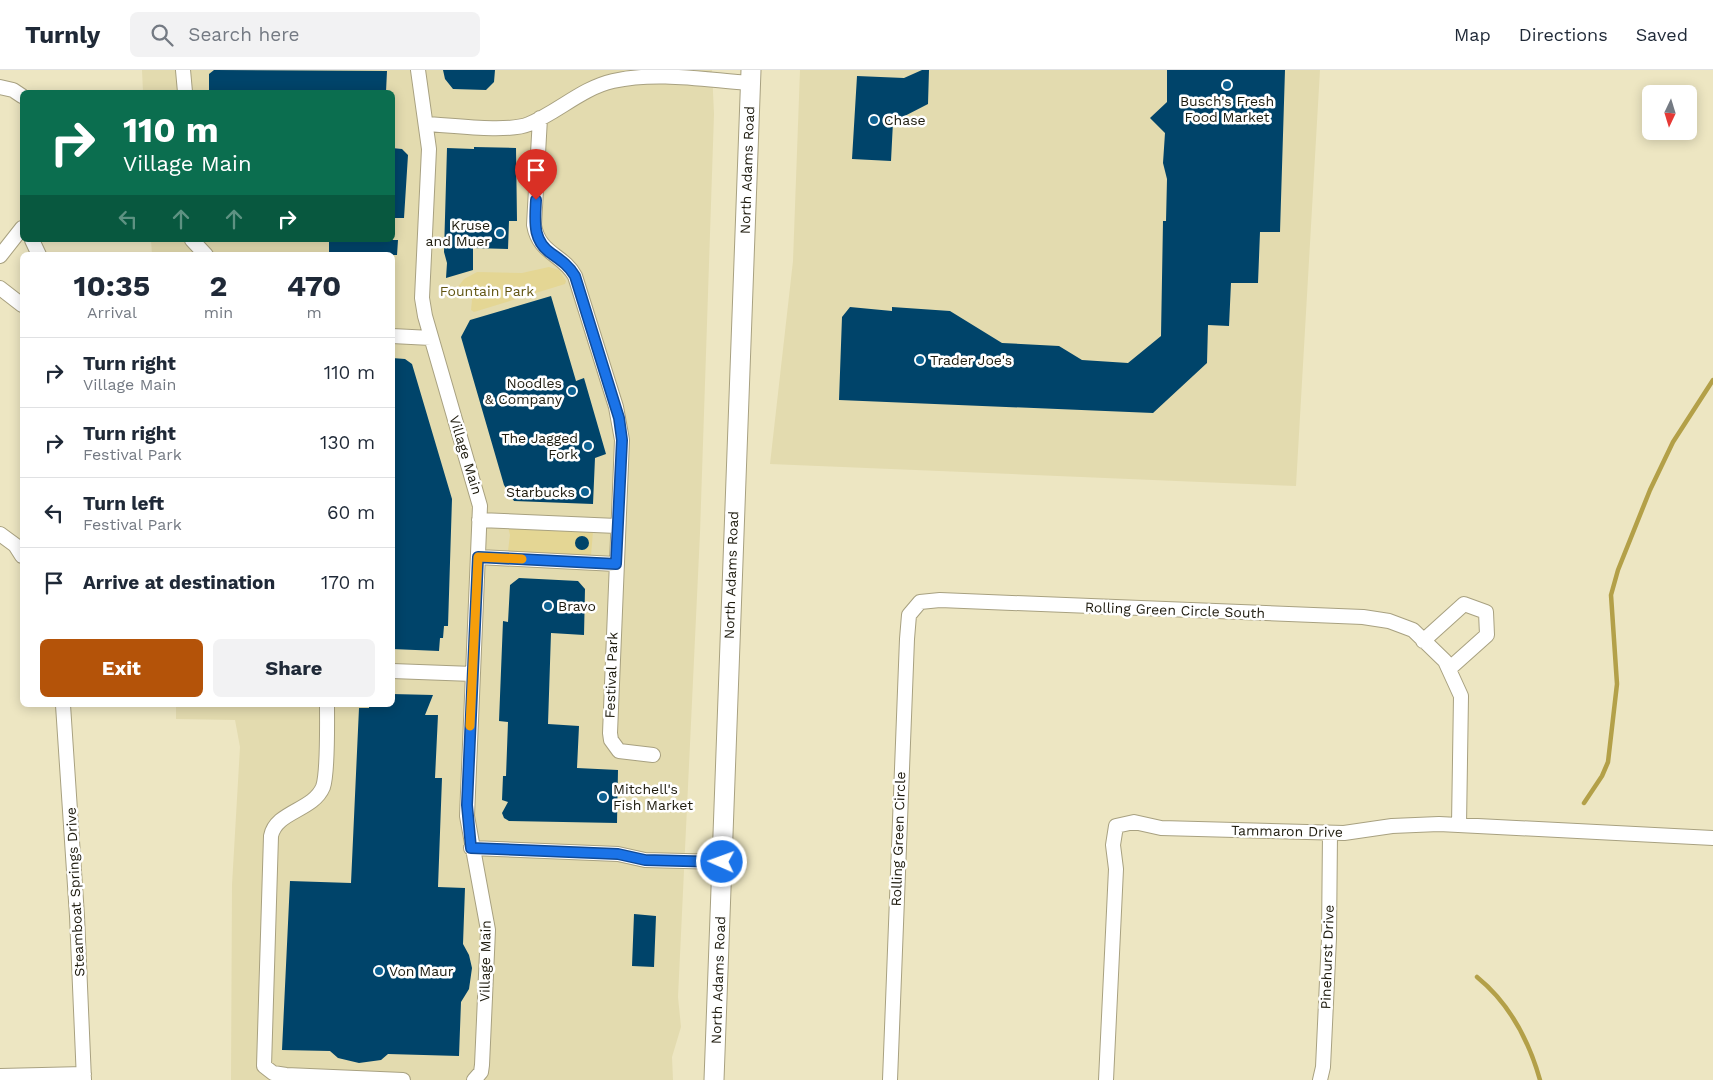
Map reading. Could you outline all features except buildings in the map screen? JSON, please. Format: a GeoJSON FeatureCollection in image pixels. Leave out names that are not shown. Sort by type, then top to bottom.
{"type":"FeatureCollection","features":[{"type":"Feature","properties":{"kind":"street"},"geometry":{"type":"LineString","coordinates":[[183,70],[184,90]]}},
{"type":"Feature","properties":{"kind":"street","name":"Village Main"},"geometry":{"type":"LineString","coordinates":[[418,70],[429,149],[422,298],[431,338],[480,500],[467,816],[471,848],[488,930],[482,1065],[481,1072],[474,1080]]}},
{"type":"Feature","properties":{"kind":"street"},"geometry":{"type":"LineString","coordinates":[[426,124],[516,127],[526,125],[540,118],[597,86],[623,79],[751,76]]}},
{"type":"Feature","properties":{"kind":"street","name":"North Adams Road"},"geometry":{"type":"LineString","coordinates":[[714,1080],[751,76]]}},
{"type":"Feature","properties":{"kind":"street"},"geometry":{"type":"LineString","coordinates":[[0,87],[13,90],[20,95]]}},
{"type":"Feature","properties":{"kind":"street","name":"Festival Park"},"geometry":{"type":"LineString","coordinates":[[540,118],[534,225],[536,236],[547,251],[564,262],[575,276],[616,406],[622,440],[617,526],[611,740],[619,750],[652,755]]}},
{"type":"Feature","properties":{"kind":"street"},"geometry":{"type":"LineString","coordinates":[[0,256],[20,231]]}},
{"type":"Feature","properties":{"kind":"street"},"geometry":{"type":"LineString","coordinates":[[194,242],[203,252]]}},
{"type":"Feature","properties":{"kind":"street"},"geometry":{"type":"LineString","coordinates":[[0,288],[20,303]]}},
{"type":"Feature","properties":{"kind":"street"},"geometry":{"type":"LineString","coordinates":[[395,336],[431,338]]}},
{"type":"Feature","properties":{"kind":"street"},"geometry":{"type":"LineString","coordinates":[[479,520],[617,526]]}},
{"type":"Feature","properties":{"kind":"street"},"geometry":{"type":"LineString","coordinates":[[0,534],[15,545],[20,553]]}},
{"type":"Feature","properties":{"kind":"street"},"geometry":{"type":"LineString","coordinates":[[478,557],[616,564]]}},
{"type":"Feature","properties":{"kind":"street","name":"Rolling Green Circle South"},"geometry":{"type":"LineString","coordinates":[[920,602],[940,600],[1363,617],[1389,621],[1413,630],[1446,661],[1460,696],[1459,825]]}},
{"type":"Feature","properties":{"kind":"street","name":"Rolling Green Circle"},"geometry":{"type":"LineString","coordinates":[[890,1080],[907,639],[909,615],[920,602]]}},
{"type":"Feature","properties":{"kind":"street"},"geometry":{"type":"LineString","coordinates":[[1424,640],[1464,604],[1486,612],[1486,635],[1449,670]]}},
{"type":"Feature","properties":{"kind":"street"},"geometry":{"type":"LineString","coordinates":[[395,670],[472,674]]}},
{"type":"Feature","properties":{"kind":"street","name":"Steamboat Springs Drive"},"geometry":{"type":"LineString","coordinates":[[64,707],[77,916],[84,1077]]}},
{"type":"Feature","properties":{"kind":"street"},"geometry":{"type":"LineString","coordinates":[[327,707],[323,785],[308,805],[277,824],[271,836],[264,1066],[273,1073],[286,1075],[403,1080]]}},
{"type":"Feature","properties":{"kind":"street","name":"Tammaron Drive"},"geometry":{"type":"LineString","coordinates":[[1106,1080],[1116,870],[1113,845],[1116,826],[1134,822],[1160,828],[1330,834],[1392,826],[1459,825],[1713,838]]}},
{"type":"Feature","properties":{"kind":"street","name":"Pinehurst Drive"},"geometry":{"type":"LineString","coordinates":[[1320,1080],[1323,1067],[1329,938],[1330,834]]}},
{"type":"Feature","properties":{"kind":"street"},"geometry":{"type":"LineString","coordinates":[[471,848],[618,854],[645,860],[722,862]]}},
{"type":"Feature","properties":{"kind":"street"},"geometry":{"type":"LineString","coordinates":[[0,1076],[84,1077]]}},
{"type":"Feature","properties":{"kind":"shaded area"},"geometry":{"type":"Polygon","coordinates":[[[142,70],[712,70],[714,114],[700,533],[678,997],[681,1027],[672,1057],[673,1080],[231,1080],[232,885],[240,747],[235,720],[176,719],[176,707],[395,707],[395,252],[152,252],[151,242],[395,242],[395,90],[143,90],[142,70]]]}},
{"type":"Feature","properties":{"kind":"shaded area"},"geometry":{"type":"Polygon","coordinates":[[[800,70],[1320,70],[1296,486],[770,464],[793,261],[800,70]]]}},
{"type":"Feature","properties":{"kind":"green space","name":"Fountain Park"},"geometry":{"type":"Polygon","coordinates":[[[549,267],[559,270],[566,281],[565,284],[474,312],[471,310],[472,300],[468,292],[457,288],[464,279],[477,272],[522,273],[549,267]]]}},
{"type":"Feature","properties":{"kind":"green space"},"geometry":{"type":"Polygon","coordinates":[[[508,527],[593,531],[591,556],[508,551],[510,535],[508,527]]]}},
{"type":"Feature","properties":{"kind":"waterway"},"geometry":{"type":"LineString","coordinates":[[1584,803],[1602,776],[1608,762],[1617,684],[1611,595],[1618,570],[1650,490],[1673,442],[1713,380]]}},
{"type":"Feature","properties":{"kind":"waterway"},"geometry":{"type":"LineString","coordinates":[[1477,977],[1499,999],[1524,1037],[1540,1080]]}},
{"type":"Feature","properties":{"kind":"slow traffic"},"geometry":{"type":"LineString","coordinates":[[470,726],[478,557],[522,559]]}},
{"type":"Feature","properties":{"kind":"place","name":"Busch's Fresh Food Market"},"geometry":{"type":"Point","coordinates":[1227,85]}},
{"type":"Feature","properties":{"kind":"place","name":"Chase"},"geometry":{"type":"Point","coordinates":[874,120]}},
{"type":"Feature","properties":{"kind":"place","name":"Kruse and Muer"},"geometry":{"type":"Point","coordinates":[500,233]}},
{"type":"Feature","properties":{"kind":"place","name":"Trader Joe's"},"geometry":{"type":"Point","coordinates":[920,360]}},
{"type":"Feature","properties":{"kind":"place","name":"Noodles & Company"},"geometry":{"type":"Point","coordinates":[572,391]}},
{"type":"Feature","properties":{"kind":"place","name":"The Jagged Fork"},"geometry":{"type":"Point","coordinates":[588,446]}},
{"type":"Feature","properties":{"kind":"place","name":"Starbucks"},"geometry":{"type":"Point","coordinates":[585,492]}},
{"type":"Feature","properties":{"kind":"place","name":"Bravo"},"geometry":{"type":"Point","coordinates":[548,606]}},
{"type":"Feature","properties":{"kind":"place","name":"Mitchell's Fish Market"},"geometry":{"type":"Point","coordinates":[603,797]}},
{"type":"Feature","properties":{"kind":"place","name":"Von Maur"},"geometry":{"type":"Point","coordinates":[379,971]}},
{"type":"Feature","properties":{"kind":"route"},"geometry":{"type":"LineString","coordinates":[[536,200],[534,225],[536,236],[547,251],[564,262],[575,276],[619,418],[622,440],[616,564],[478,557],[467,805],[471,848],[618,854],[645,860],[722,862]]}}]}
